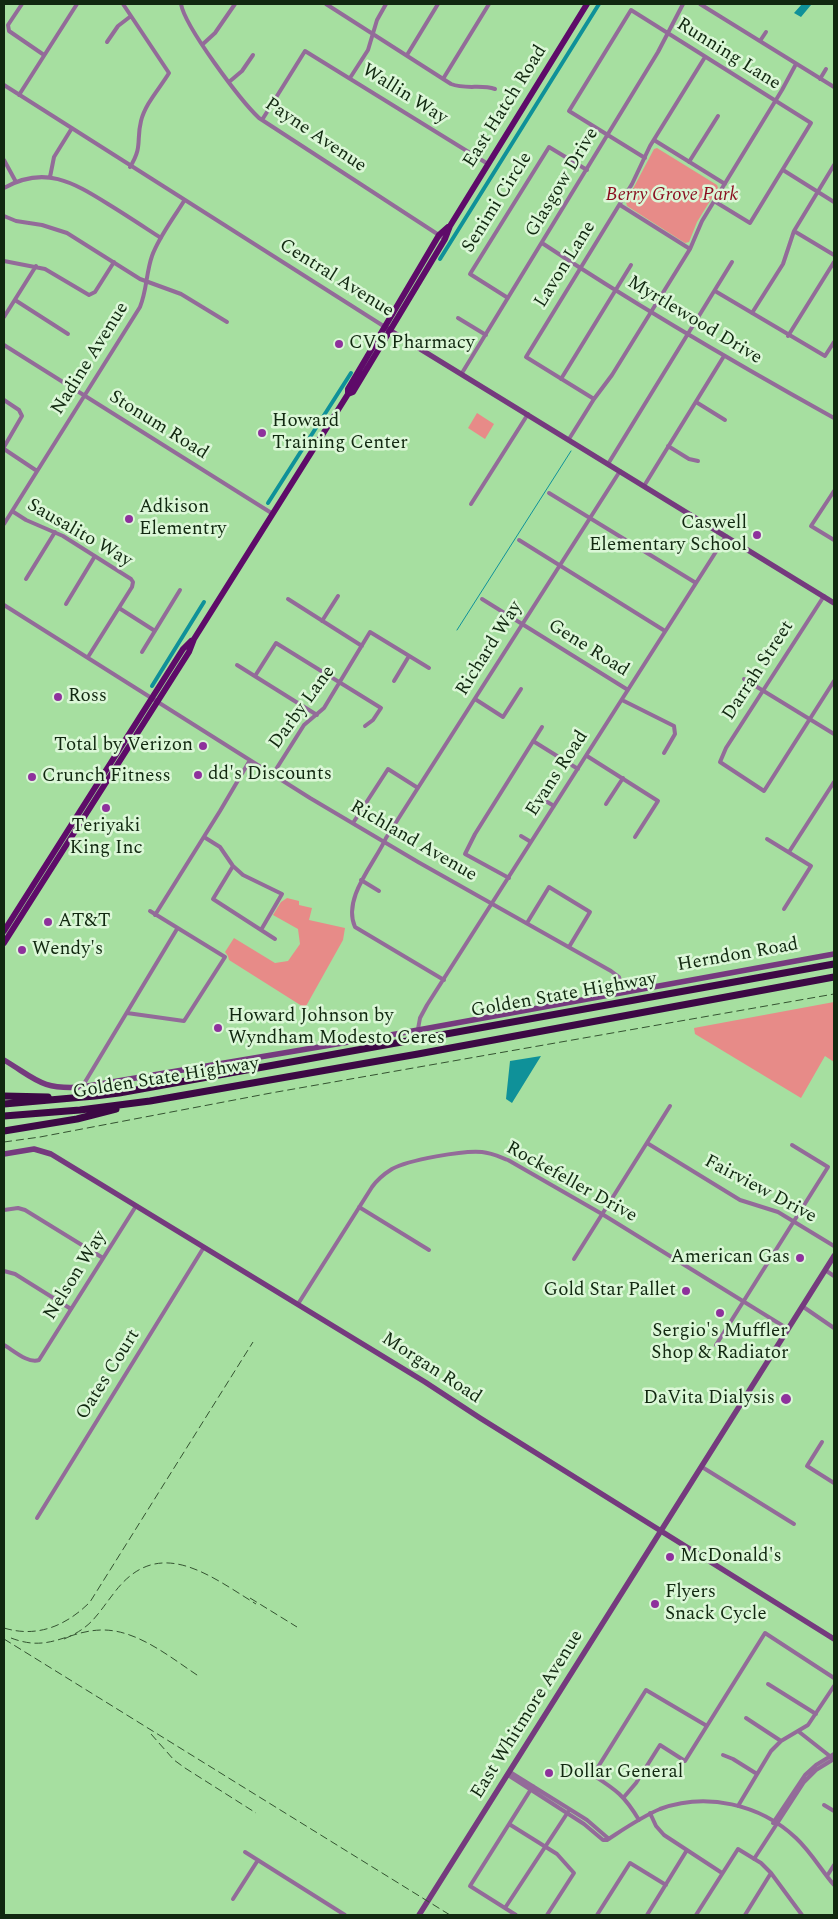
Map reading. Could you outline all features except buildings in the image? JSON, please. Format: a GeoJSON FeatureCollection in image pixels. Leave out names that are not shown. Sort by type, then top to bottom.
{"type":"FeatureCollection","features":[{"type":"Feature","properties":{"kind":"highway","name":"Golden State Highway"},"geometry":{"type":"LineString","coordinates":[[4,1104],[128,1091],[834,964]]}},
{"type":"Feature","properties":{"kind":"highway","name":"Golden State Highway"},"geometry":{"type":"LineString","coordinates":[[4,1118],[150,1101],[418,1054],[834,977]]}},
{"type":"Feature","properties":{"kind":"highway"},"geometry":{"type":"LineString","coordinates":[[4,1096],[71,1098]]}},
{"type":"Feature","properties":{"kind":"highway"},"geometry":{"type":"LineString","coordinates":[[4,1131],[77,1119],[150,1101]]}},
{"type":"Feature","properties":{"kind":"main road","name":"East Hatch Road"},"geometry":{"type":"LineString","coordinates":[[4,943],[155,700],[183,649],[194,639],[273,514],[348,394],[348,389],[587,4]]}},
{"type":"Feature","properties":{"kind":"main road","name":"East Hatch Road"},"geometry":{"type":"LineString","coordinates":[[4,930],[155,700]]}},
{"type":"Feature","properties":{"kind":"street"},"geometry":{"type":"LineString","coordinates":[[22,4],[8,25],[8,29],[10,33],[44,55]]}},
{"type":"Feature","properties":{"kind":"street"},"geometry":{"type":"LineString","coordinates":[[19,94],[77,4]]}},
{"type":"Feature","properties":{"kind":"street"},"geometry":{"type":"LineString","coordinates":[[123,4],[169,73],[144,114],[140,127],[140,146],[130,167]]}},
{"type":"Feature","properties":{"kind":"street","name":"Payne Avenue"},"geometry":{"type":"LineString","coordinates":[[181,4],[187,21],[229,82],[246,105],[262,120],[442,237]]}},
{"type":"Feature","properties":{"kind":"street"},"geometry":{"type":"LineString","coordinates":[[203,44],[215,34],[235,4]]}},
{"type":"Feature","properties":{"kind":"street"},"geometry":{"type":"LineString","coordinates":[[326,4],[334,6],[373,35],[443,79],[461,87],[487,86],[495,89]]}},
{"type":"Feature","properties":{"kind":"street"},"geometry":{"type":"LineString","coordinates":[[350,78],[368,50],[377,20],[386,4]]}},
{"type":"Feature","properties":{"kind":"street"},"geometry":{"type":"LineString","coordinates":[[407,55],[438,4]]}},
{"type":"Feature","properties":{"kind":"street"},"geometry":{"type":"LineString","coordinates":[[443,79],[489,4]]}},
{"type":"Feature","properties":{"kind":"street","name":"Glasgow Drive"},"geometry":{"type":"LineString","coordinates":[[462,373],[608,135],[668,34],[682,4]]}},
{"type":"Feature","properties":{"kind":"street"},"geometry":{"type":"LineString","coordinates":[[700,4],[834,87]]}},
{"type":"Feature","properties":{"kind":"street","name":"Running Lane"},"geometry":{"type":"LineString","coordinates":[[608,135],[569,111],[631,10],[811,123],[782,170]]}},
{"type":"Feature","properties":{"kind":"street"},"geometry":{"type":"LineString","coordinates":[[108,42],[118,26],[131,16]]}},
{"type":"Feature","properties":{"kind":"street"},"geometry":{"type":"LineString","coordinates":[[760,41],[766,32]]}},
{"type":"Feature","properties":{"kind":"street","name":"Wallin Way"},"geometry":{"type":"LineString","coordinates":[[262,120],[306,51],[488,164]]}},
{"type":"Feature","properties":{"kind":"street"},"geometry":{"type":"LineString","coordinates":[[229,82],[242,71],[253,55]]}},
{"type":"Feature","properties":{"kind":"street","name":"Lavon Lane"},"geometry":{"type":"LineString","coordinates":[[561,379],[526,358],[620,205],[654,140],[705,57]]}},
{"type":"Feature","properties":{"kind":"street"},"geometry":{"type":"LineString","coordinates":[[569,439],[594,399],[612,375],[690,249],[707,213],[776,101],[796,64]]}},
{"type":"Feature","properties":{"kind":"street"},"geometry":{"type":"LineString","coordinates":[[820,79],[826,69]]}},
{"type":"Feature","properties":{"kind":"street","name":"Central Avenue"},"geometry":{"type":"LineString","coordinates":[[4,85],[387,329],[462,373],[834,602]]}},
{"type":"Feature","properties":{"kind":"street"},"geometry":{"type":"LineString","coordinates":[[689,162],[718,116]]}},
{"type":"Feature","properties":{"kind":"street"},"geometry":{"type":"LineString","coordinates":[[50,177],[54,158],[72,128]]}},
{"type":"Feature","properties":{"kind":"street"},"geometry":{"type":"LineString","coordinates":[[608,135],[645,158]]}},
{"type":"Feature","properties":{"kind":"street"},"geometry":{"type":"LineString","coordinates":[[654,140],[725,184]]}},
{"type":"Feature","properties":{"kind":"street","name":"Senimi Circle"},"geometry":{"type":"LineString","coordinates":[[508,298],[470,274],[544,154],[549,147],[587,170]]}},
{"type":"Feature","properties":{"kind":"street"},"geometry":{"type":"LineString","coordinates":[[4,160],[16,182]]}},
{"type":"Feature","properties":{"kind":"street"},"geometry":{"type":"LineString","coordinates":[[752,313],[783,264],[794,230],[834,166]]}},
{"type":"Feature","properties":{"kind":"street"},"geometry":{"type":"LineString","coordinates":[[714,201],[750,223],[782,170],[834,202]]}},
{"type":"Feature","properties":{"kind":"street"},"geometry":{"type":"LineString","coordinates":[[4,188],[33,177],[50,177],[75,184],[161,238]]}},
{"type":"Feature","properties":{"kind":"street","name":"Nadine Avenue"},"geometry":{"type":"LineString","coordinates":[[4,524],[140,307],[152,256],[184,201]]}},
{"type":"Feature","properties":{"kind":"street"},"geometry":{"type":"LineString","coordinates":[[620,205],[690,249]]}},
{"type":"Feature","properties":{"kind":"street"},"geometry":{"type":"LineString","coordinates":[[4,216],[16,221],[42,225],[62,231],[147,282],[181,294],[227,322]]}},
{"type":"Feature","properties":{"kind":"street"},"geometry":{"type":"LineString","coordinates":[[794,230],[834,255]]}},
{"type":"Feature","properties":{"kind":"street","name":"Myrtlewood Drive"},"geometry":{"type":"LineString","coordinates":[[542,243],[724,356],[834,418]]}},
{"type":"Feature","properties":{"kind":"street"},"geometry":{"type":"LineString","coordinates":[[4,261],[36,266],[52,273],[89,295],[95,292],[114,262]]}},
{"type":"Feature","properties":{"kind":"street"},"geometry":{"type":"LineString","coordinates":[[608,464],[732,262]]}},
{"type":"Feature","properties":{"kind":"street"},"geometry":{"type":"LineString","coordinates":[[788,336],[834,262]]}},
{"type":"Feature","properties":{"kind":"street"},"geometry":{"type":"LineString","coordinates":[[594,399],[561,379],[631,265]]}},
{"type":"Feature","properties":{"kind":"street"},"geometry":{"type":"LineString","coordinates":[[4,317],[36,266]]}},
{"type":"Feature","properties":{"kind":"street"},"geometry":{"type":"LineString","coordinates":[[715,291],[788,336],[825,356],[834,342]]}},
{"type":"Feature","properties":{"kind":"street"},"geometry":{"type":"LineString","coordinates":[[15,300],[68,334]]}},
{"type":"Feature","properties":{"kind":"street"},"geometry":{"type":"LineString","coordinates":[[458,318],[486,335]]}},
{"type":"Feature","properties":{"kind":"street","name":"Stonum Road"},"geometry":{"type":"LineString","coordinates":[[4,345],[273,514]]}},
{"type":"Feature","properties":{"kind":"street"},"geometry":{"type":"LineString","coordinates":[[644,486],[724,356]]}},
{"type":"Feature","properties":{"kind":"street"},"geometry":{"type":"LineString","coordinates":[[4,400],[19,410],[22,418],[4,448],[38,470]]}},
{"type":"Feature","properties":{"kind":"street"},"geometry":{"type":"LineString","coordinates":[[696,402],[725,420]]}},
{"type":"Feature","properties":{"kind":"street"},"geometry":{"type":"LineString","coordinates":[[471,504],[528,414]]}},
{"type":"Feature","properties":{"kind":"street"},"geometry":{"type":"LineString","coordinates":[[668,446],[689,459],[698,460]]}},
{"type":"Feature","properties":{"kind":"street","name":"Richard Way"},"geometry":{"type":"LineString","coordinates":[[444,980],[355,927],[352,912],[362,880],[418,788],[620,471]]}},
{"type":"Feature","properties":{"kind":"street"},"geometry":{"type":"LineString","coordinates":[[834,491],[811,526],[834,540]]}},
{"type":"Feature","properties":{"kind":"street"},"geometry":{"type":"LineString","coordinates":[[549,493],[696,583]]}},
{"type":"Feature","properties":{"kind":"street","name":"Sausalito Way"},"geometry":{"type":"LineString","coordinates":[[12,511],[26,520],[55,532],[131,579],[133,582],[132,587],[119,608]]}},
{"type":"Feature","properties":{"kind":"street"},"geometry":{"type":"LineString","coordinates":[[26,579],[55,532]]}},
{"type":"Feature","properties":{"kind":"street","name":"Evans Road"},"geometry":{"type":"LineString","coordinates":[[418,1030],[420,1018],[726,536]]}},
{"type":"Feature","properties":{"kind":"street"},"geometry":{"type":"LineString","coordinates":[[519,540],[666,631]]}},
{"type":"Feature","properties":{"kind":"street"},"geometry":{"type":"LineString","coordinates":[[66,604],[95,556]]}},
{"type":"Feature","properties":{"kind":"street"},"geometry":{"type":"LineString","coordinates":[[142,652],[180,590]]}},
{"type":"Feature","properties":{"kind":"street"},"geometry":{"type":"LineString","coordinates":[[322,621],[338,596]]}},
{"type":"Feature","properties":{"kind":"street","name":"Darrah Street"},"geometry":{"type":"LineString","coordinates":[[810,719],[764,791],[720,762],[726,748],[824,596]]}},
{"type":"Feature","properties":{"kind":"street"},"geometry":{"type":"LineString","coordinates":[[288,599],[362,646]]}},
{"type":"Feature","properties":{"kind":"street","name":"Gene Road"},"geometry":{"type":"LineString","coordinates":[[482,599],[628,690]]}},
{"type":"Feature","properties":{"kind":"street","name":"Richland Avenue"},"geometry":{"type":"LineString","coordinates":[[4,605],[285,783],[615,974],[620,980],[623,993]]}},
{"type":"Feature","properties":{"kind":"street"},"geometry":{"type":"LineString","coordinates":[[88,657],[119,608],[155,631]]}},
{"type":"Feature","properties":{"kind":"street","name":"Darby Lane"},"geometry":{"type":"LineString","coordinates":[[273,774],[304,725],[324,708],[370,632],[409,656]]}},
{"type":"Feature","properties":{"kind":"street"},"geometry":{"type":"LineString","coordinates":[[255,676],[276,643],[381,708],[373,720],[365,726]]}},
{"type":"Feature","properties":{"kind":"street"},"geometry":{"type":"LineString","coordinates":[[394,681],[409,656],[429,668]]}},
{"type":"Feature","properties":{"kind":"street"},"geometry":{"type":"LineString","coordinates":[[237,665],[317,715]]}},
{"type":"Feature","properties":{"kind":"street"},"geometry":{"type":"LineString","coordinates":[[744,679],[834,734]]}},
{"type":"Feature","properties":{"kind":"street"},"geometry":{"type":"LineString","coordinates":[[810,719],[834,681]]}},
{"type":"Feature","properties":{"kind":"street"},"geometry":{"type":"LineString","coordinates":[[475,699],[503,717],[521,688]]}},
{"type":"Feature","properties":{"kind":"street"},"geometry":{"type":"LineString","coordinates":[[622,700],[635,708],[673,724],[675,734],[664,753]]}},
{"type":"Feature","properties":{"kind":"street"},"geometry":{"type":"LineString","coordinates":[[509,878],[465,854],[542,727]]}},
{"type":"Feature","properties":{"kind":"street"},"geometry":{"type":"LineString","coordinates":[[532,741],[578,770]]}},
{"type":"Feature","properties":{"kind":"street"},"geometry":{"type":"LineString","coordinates":[[586,756],[658,801],[635,837]]}},
{"type":"Feature","properties":{"kind":"street"},"geometry":{"type":"LineString","coordinates":[[155,915],[250,760]]}},
{"type":"Feature","properties":{"kind":"street"},"geometry":{"type":"LineString","coordinates":[[353,823],[388,768],[418,788]]}},
{"type":"Feature","properties":{"kind":"street"},"geometry":{"type":"LineString","coordinates":[[606,804],[623,778]]}},
{"type":"Feature","properties":{"kind":"street"},"geometry":{"type":"LineString","coordinates":[[789,852],[834,782]]}},
{"type":"Feature","properties":{"kind":"street"},"geometry":{"type":"LineString","coordinates":[[544,800],[554,806]]}},
{"type":"Feature","properties":{"kind":"street"},"geometry":{"type":"LineString","coordinates":[[521,836],[531,842]]}},
{"type":"Feature","properties":{"kind":"street"},"geometry":{"type":"LineString","coordinates":[[204,837],[220,847],[234,866],[248,878],[282,894],[261,930]]}},
{"type":"Feature","properties":{"kind":"street"},"geometry":{"type":"LineString","coordinates":[[767,839],[811,866],[784,909]]}},
{"type":"Feature","properties":{"kind":"street"},"geometry":{"type":"LineString","coordinates":[[234,866],[213,899],[275,939]]}},
{"type":"Feature","properties":{"kind":"street"},"geometry":{"type":"LineString","coordinates":[[362,880],[379,891]]}},
{"type":"Feature","properties":{"kind":"street"},"geometry":{"type":"LineString","coordinates":[[527,923],[549,887],[590,912],[569,947]]}},
{"type":"Feature","properties":{"kind":"street"},"geometry":{"type":"LineString","coordinates":[[127,1013],[184,1021],[225,957],[150,911]]}},
{"type":"Feature","properties":{"kind":"street"},"geometry":{"type":"LineString","coordinates":[[82,1087],[177,929]]}},
{"type":"Feature","properties":{"kind":"street","name":"Herndon Road"},"geometry":{"type":"LineString","coordinates":[[4,1060],[37,1082],[47,1086],[82,1087],[418,1030],[834,954]]}},
{"type":"Feature","properties":{"kind":"street"},"geometry":{"type":"LineString","coordinates":[[574,1259],[670,1106]]}},
{"type":"Feature","properties":{"kind":"street","name":"Fairview Drive"},"geometry":{"type":"LineString","coordinates":[[647,1143],[740,1200],[778,1212],[834,1246]]}},
{"type":"Feature","properties":{"kind":"street"},"geometry":{"type":"LineString","coordinates":[[716,1345],[828,1167],[792,1145]]}},
{"type":"Feature","properties":{"kind":"street","name":"Morgan Road"},"geometry":{"type":"LineString","coordinates":[[4,1154],[41,1150],[51,1154],[298,1304],[834,1639]]}},
{"type":"Feature","properties":{"kind":"street","name":"Rockefeller Drive"},"geometry":{"type":"LineString","coordinates":[[298,1304],[376,1181],[398,1166],[466,1152],[482,1152],[508,1160],[602,1214],[788,1329]]}},
{"type":"Feature","properties":{"kind":"street","name":"Nelson Way"},"geometry":{"type":"LineString","coordinates":[[4,1344],[29,1360],[35,1362],[39,1360],[136,1206]]}},
{"type":"Feature","properties":{"kind":"street"},"geometry":{"type":"LineString","coordinates":[[359,1207],[429,1250]]}},
{"type":"Feature","properties":{"kind":"street"},"geometry":{"type":"LineString","coordinates":[[4,1210],[18,1208],[24,1210],[103,1258]]}},
{"type":"Feature","properties":{"kind":"street","name":"Oates Court"},"geometry":{"type":"LineString","coordinates":[[37,1518],[204,1247]]}},
{"type":"Feature","properties":{"kind":"street","name":"East Whitmore Avenue"},"geometry":{"type":"LineString","coordinates":[[419,1915],[834,1256]]}},
{"type":"Feature","properties":{"kind":"street"},"geometry":{"type":"LineString","coordinates":[[825,1270],[834,1276]]}},
{"type":"Feature","properties":{"kind":"street"},"geometry":{"type":"LineString","coordinates":[[4,1271],[14,1274],[71,1309]]}},
{"type":"Feature","properties":{"kind":"street"},"geometry":{"type":"LineString","coordinates":[[802,1306],[834,1328]]}},
{"type":"Feature","properties":{"kind":"street"},"geometry":{"type":"LineString","coordinates":[[822,1442],[807,1466],[834,1484]]}},
{"type":"Feature","properties":{"kind":"street"},"geometry":{"type":"LineString","coordinates":[[702,1467],[794,1524]]}},
{"type":"Feature","properties":{"kind":"street"},"geometry":{"type":"LineString","coordinates":[[624,1797],[636,1783],[660,1745],[686,1761],[765,1633],[834,1678]]}},
{"type":"Feature","properties":{"kind":"street"},"geometry":{"type":"LineString","coordinates":[[768,1684],[816,1714]]}},
{"type":"Feature","properties":{"kind":"street"},"geometry":{"type":"LineString","coordinates":[[738,1806],[771,1751],[781,1741],[808,1725],[834,1686]]}},
{"type":"Feature","properties":{"kind":"street"},"geometry":{"type":"LineString","coordinates":[[639,1820],[624,1797],[593,1775],[646,1690],[707,1726]]}},
{"type":"Feature","properties":{"kind":"street"},"geometry":{"type":"LineString","coordinates":[[746,1718],[781,1741]]}},
{"type":"Feature","properties":{"kind":"street"},"geometry":{"type":"LineString","coordinates":[[754,1859],[776,1822],[804,1782],[816,1770],[833,1758],[798,1732]]}},
{"type":"Feature","properties":{"kind":"street"},"geometry":{"type":"LineString","coordinates":[[722,1755],[733,1759],[757,1774]]}},
{"type":"Feature","properties":{"kind":"street"},"geometry":{"type":"LineString","coordinates":[[509,1774],[568,1811],[603,1840],[608,1840],[639,1820],[670,1806],[692,1802],[714,1802],[738,1806],[756,1812],[776,1822],[801,1843],[834,1885]]}},
{"type":"Feature","properties":{"kind":"street"},"geometry":{"type":"LineString","coordinates":[[516,1915],[470,1886],[532,1788]]}},
{"type":"Feature","properties":{"kind":"street"},"geometry":{"type":"LineString","coordinates":[[824,1805],[834,1811]]}},
{"type":"Feature","properties":{"kind":"street"},"geometry":{"type":"LineString","coordinates":[[505,1908],[568,1811]]}},
{"type":"Feature","properties":{"kind":"street"},"geometry":{"type":"LineString","coordinates":[[650,1814],[661,1832],[722,1873]]}},
{"type":"Feature","properties":{"kind":"street"},"geometry":{"type":"LineString","coordinates":[[509,1824],[557,1854],[574,1873],[547,1915]]}},
{"type":"Feature","properties":{"kind":"street"},"geometry":{"type":"LineString","coordinates":[[696,1915],[738,1849],[771,1873],[802,1915]]}},
{"type":"Feature","properties":{"kind":"street"},"geometry":{"type":"LineString","coordinates":[[647,1915],[687,1850]]}},
{"type":"Feature","properties":{"kind":"street"},"geometry":{"type":"LineString","coordinates":[[245,1852],[345,1915]]}},
{"type":"Feature","properties":{"kind":"street"},"geometry":{"type":"LineString","coordinates":[[234,1899],[258,1860]]}},
{"type":"Feature","properties":{"kind":"street"},"geometry":{"type":"LineString","coordinates":[[597,1915],[630,1863],[666,1885]]}},
{"type":"Feature","properties":{"kind":"street"},"geometry":{"type":"LineString","coordinates":[[827,1876],[834,1865]]}},
{"type":"Feature","properties":{"kind":"street"},"geometry":{"type":"LineString","coordinates":[[744,1915],[771,1873]]}},
{"type":"Feature","properties":{"kind":"street"},"geometry":{"type":"LineString","coordinates":[[794,1915],[798,1911]]}},
{"type":"Feature","properties":{"kind":"green space","name":"Berry Grove Park"},"geometry":{"type":"Polygon","coordinates":[[[657,148],[717,185],[718,188],[697,222],[689,242],[685,243],[627,206],[626,202],[654,149],[657,148]]]}},
{"type":"Feature","properties":{"kind":"green space"},"geometry":{"type":"Polygon","coordinates":[[[477,413],[494,424],[485,439],[468,428],[477,413]]]}},
{"type":"Feature","properties":{"kind":"green space"},"geometry":{"type":"Polygon","coordinates":[[[287,898],[299,901],[299,905],[312,908],[309,920],[345,928],[343,940],[305,1008],[229,960],[225,952],[234,938],[275,963],[288,961],[300,944],[298,929],[273,915],[281,902],[287,898]]]}},
{"type":"Feature","properties":{"kind":"green space"},"geometry":{"type":"Polygon","coordinates":[[[834,1002],[834,1062],[825,1056],[801,1098],[695,1034],[694,1028],[834,1002]]]}},
{"type":"Feature","properties":{"kind":"water"},"geometry":{"type":"Polygon","coordinates":[[[802,4],[811,5],[801,17],[794,13],[802,4]]]}},
{"type":"Feature","properties":{"kind":"water"},"geometry":{"type":"Polygon","coordinates":[[[541,1056],[512,1103],[506,1099],[510,1061],[541,1056]]]}},
{"type":"Feature","properties":{"kind":"waterway"},"geometry":{"type":"LineString","coordinates":[[440,259],[599,4]]}},
{"type":"Feature","properties":{"kind":"waterway"},"geometry":{"type":"LineString","coordinates":[[268,503],[351,373]]}},
{"type":"Feature","properties":{"kind":"waterway"},"geometry":{"type":"LineString","coordinates":[[457,630],[571,451]]}},
{"type":"Feature","properties":{"kind":"waterway"},"geometry":{"type":"LineString","coordinates":[[152,686],[204,602]]}},
{"type":"Feature","properties":{"kind":"railway"},"geometry":{"type":"LineString","coordinates":[[4,1142],[834,994]]}},
{"type":"Feature","properties":{"kind":"railway"},"geometry":{"type":"LineString","coordinates":[[4,1628],[28,1632],[50,1628],[71,1618],[90,1602],[253,1342]]}},
{"type":"Feature","properties":{"kind":"railway"},"geometry":{"type":"LineString","coordinates":[[64,1639],[87,1625],[131,1575],[148,1566],[166,1563],[202,1572],[256,1604]]}},
{"type":"Feature","properties":{"kind":"railway"},"geometry":{"type":"LineString","coordinates":[[250,1598],[297,1627]]}},
{"type":"Feature","properties":{"kind":"railway"},"geometry":{"type":"LineString","coordinates":[[11,1638],[37,1643],[58,1640],[89,1631],[114,1631],[140,1639],[200,1677]]}},
{"type":"Feature","properties":{"kind":"railway"},"geometry":{"type":"LineString","coordinates":[[4,1639],[450,1915]]}},
{"type":"Feature","properties":{"kind":"railway"},"geometry":{"type":"LineString","coordinates":[[151,1734],[174,1760],[256,1813]]}},
{"type":"Feature","properties":{"kind":"place","name":"CVS Pharmacy"},"geometry":{"type":"Point","coordinates":[339,344]}},
{"type":"Feature","properties":{"kind":"place","name":"Howard Training Center"},"geometry":{"type":"Point","coordinates":[262,433]}},
{"type":"Feature","properties":{"kind":"place","name":"Adkison Elementry"},"geometry":{"type":"Point","coordinates":[129,519]}},
{"type":"Feature","properties":{"kind":"place","name":"Caswell Elementary School"},"geometry":{"type":"Point","coordinates":[757,535]}},
{"type":"Feature","properties":{"kind":"place","name":"Ross"},"geometry":{"type":"Point","coordinates":[58,697]}},
{"type":"Feature","properties":{"kind":"place","name":"Total by Verizon"},"geometry":{"type":"Point","coordinates":[203,746]}},
{"type":"Feature","properties":{"kind":"place","name":"dd's Discounts"},"geometry":{"type":"Point","coordinates":[198,775]}},
{"type":"Feature","properties":{"kind":"place","name":"Crunch Fitness"},"geometry":{"type":"Point","coordinates":[32,777]}},
{"type":"Feature","properties":{"kind":"place","name":"Teriyaki King Inc"},"geometry":{"type":"Point","coordinates":[106,808]}},
{"type":"Feature","properties":{"kind":"place","name":"AT&T"},"geometry":{"type":"Point","coordinates":[48,922]}},
{"type":"Feature","properties":{"kind":"place","name":"Wendy's"},"geometry":{"type":"Point","coordinates":[22,950]}},
{"type":"Feature","properties":{"kind":"place","name":"Howard Johnson by Wyndham Modesto Ceres"},"geometry":{"type":"Point","coordinates":[218,1028]}},
{"type":"Feature","properties":{"kind":"place","name":"American Gas"},"geometry":{"type":"Point","coordinates":[800,1258]}},
{"type":"Feature","properties":{"kind":"place","name":"Gold Star Pallet"},"geometry":{"type":"Point","coordinates":[686,1291]}},
{"type":"Feature","properties":{"kind":"place","name":"Sergio's Muffler Shop & Radiator"},"geometry":{"type":"Point","coordinates":[720,1313]}},
{"type":"Feature","properties":{"kind":"place","name":"DaVita Dialysis"},"geometry":{"type":"Point","coordinates":[786,1399]}},
{"type":"Feature","properties":{"kind":"place","name":"McDonald's"},"geometry":{"type":"Point","coordinates":[670,1557]}},
{"type":"Feature","properties":{"kind":"place","name":"Flyers Snack Cycle"},"geometry":{"type":"Point","coordinates":[655,1604]}},
{"type":"Feature","properties":{"kind":"place","name":"Dollar General"},"geometry":{"type":"Point","coordinates":[549,1773]}}]}
